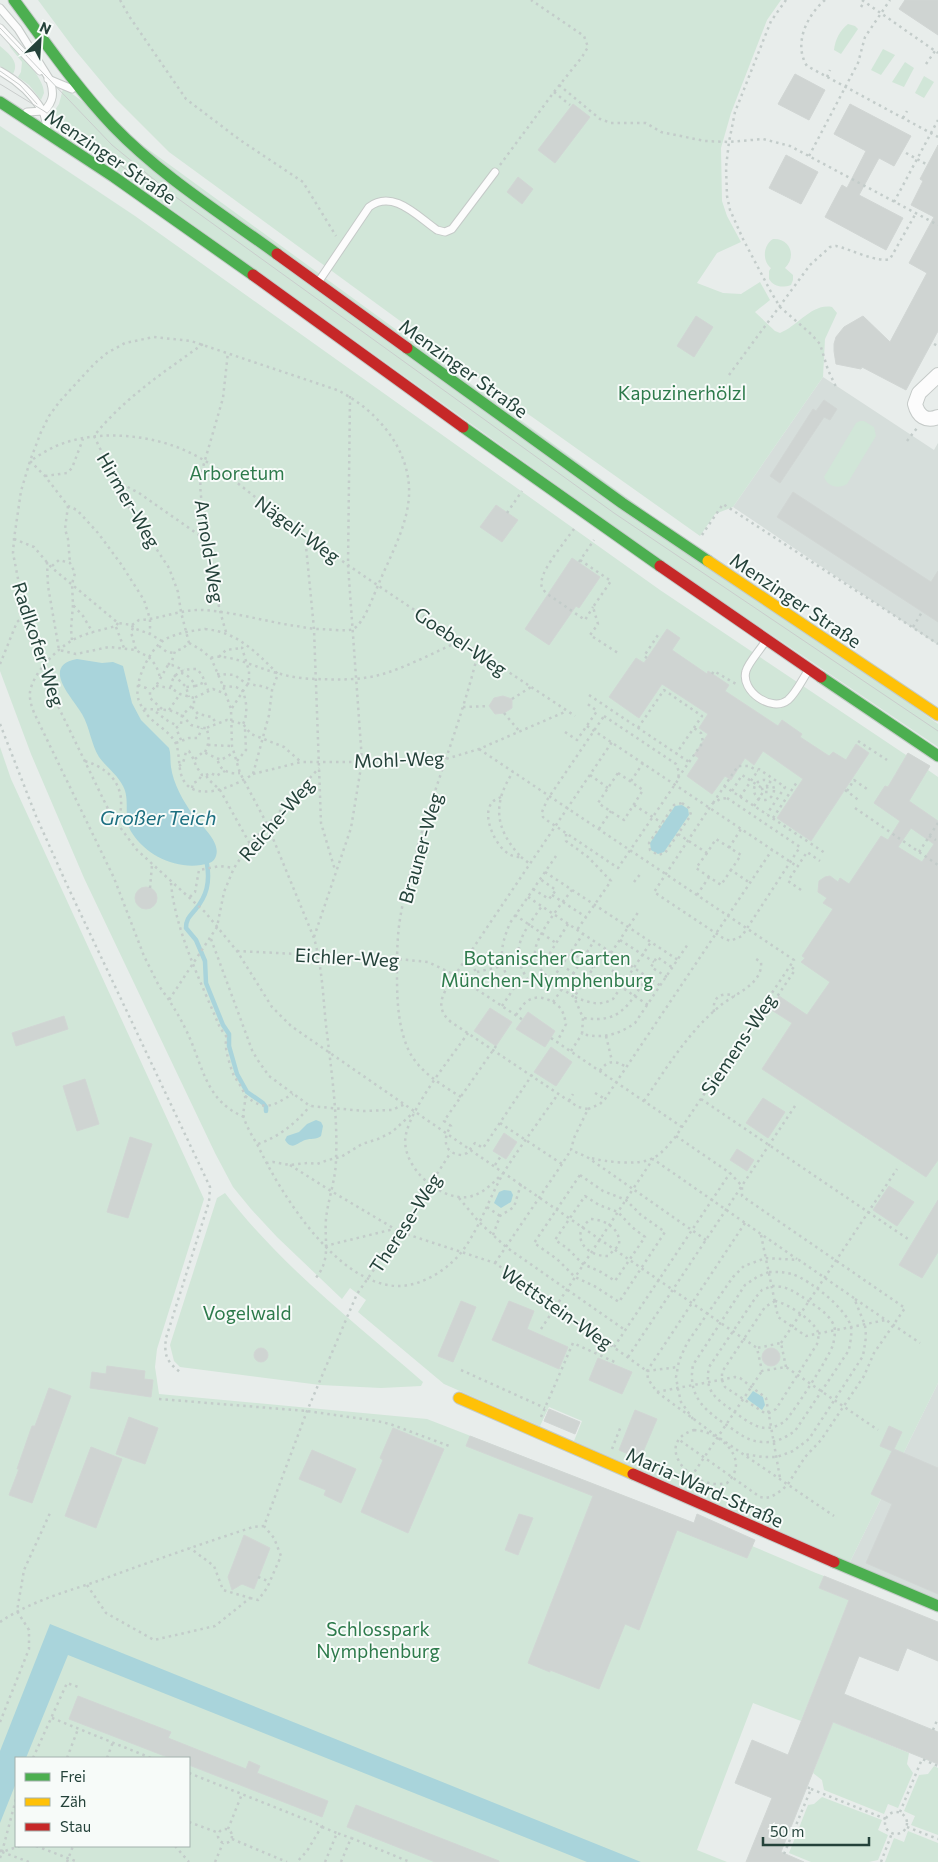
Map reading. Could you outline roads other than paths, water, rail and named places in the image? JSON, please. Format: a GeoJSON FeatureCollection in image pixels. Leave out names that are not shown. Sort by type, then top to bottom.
{"type":"FeatureCollection","features":[{"type":"Feature","properties":{"kind":"main road","name":"Menzinger Straße"},"geometry":{"type":"LineString","coordinates":[[14,0],[84,94],[114,127],[164,172],[629,508],[938,715]]}},
{"type":"Feature","properties":{"kind":"main road","name":"Menzinger Straße"},"geometry":{"type":"LineString","coordinates":[[0,102],[186,229],[532,477],[766,640],[938,756]]}},
{"type":"Feature","properties":{"kind":"main road","name":"Maria-Ward-Straße"},"geometry":{"type":"LineString","coordinates":[[459,1398],[938,1606]]}},
{"type":"Feature","properties":{"kind":"street"},"geometry":{"type":"LineString","coordinates":[[938,375],[919,393],[915,404],[919,415],[931,419],[938,417]]}},
{"type":"Feature","properties":{"kind":"lane"},"geometry":{"type":"LineString","coordinates":[[0,8],[18,29],[50,80],[53,98],[44,111]]}},
{"type":"Feature","properties":{"kind":"lane"},"geometry":{"type":"LineString","coordinates":[[0,28],[50,80],[84,94]]}},
{"type":"Feature","properties":{"kind":"lane"},"geometry":{"type":"LineString","coordinates":[[0,71],[20,85],[44,111],[50,135]]}},
{"type":"Feature","properties":{"kind":"lane"},"geometry":{"type":"LineString","coordinates":[[12,110],[44,111]]}},
{"type":"Feature","properties":{"kind":"lane"},"geometry":{"type":"LineString","coordinates":[[317,284],[369,207],[375,202],[385,200],[397,201],[437,230],[445,232],[452,229],[495,172]]}},
{"type":"Feature","properties":{"kind":"lane"},"geometry":{"type":"LineString","coordinates":[[766,640],[746,671],[746,680],[754,694],[767,702],[782,703],[788,699],[809,669]]}},
{"type":"Feature","properties":{"kind":"water","name":"Großer Teich"},"geometry":{"type":"Polygon","coordinates":[[[77,659],[102,663],[113,662],[123,666],[132,703],[141,720],[169,748],[172,773],[179,792],[193,815],[216,845],[216,856],[212,862],[191,866],[162,859],[145,848],[132,833],[127,821],[126,797],[123,786],[99,757],[85,719],[62,683],[61,668],[66,663],[77,659]]]}},
{"type":"Feature","properties":{"kind":"water"},"geometry":{"type":"Polygon","coordinates":[[[682,805],[688,809],[689,815],[664,852],[658,854],[651,850],[650,843],[675,806],[682,805]]]}},
{"type":"Feature","properties":{"kind":"water"},"geometry":{"type":"Polygon","coordinates":[[[316,1120],[321,1122],[323,1126],[321,1136],[292,1146],[285,1140],[287,1136],[299,1132],[307,1124],[316,1120]]]}},
{"type":"Feature","properties":{"kind":"water"},"geometry":{"type":"Polygon","coordinates":[[[504,1190],[511,1191],[513,1195],[511,1202],[501,1208],[494,1203],[499,1192],[504,1190]]]}},
{"type":"Feature","properties":{"kind":"water"},"geometry":{"type":"Polygon","coordinates":[[[753,1391],[763,1397],[765,1405],[762,1410],[747,1399],[753,1391]]]}},
{"type":"Feature","properties":{"kind":"water"},"geometry":{"type":"Polygon","coordinates":[[[50,1624],[641,1862],[587,1862],[68,1655],[26,1757],[15,1757],[15,1786],[0,1823],[0,1751],[50,1624]]]}},
{"type":"Feature","properties":{"kind":"waterway"},"geometry":{"type":"LineString","coordinates":[[207,864],[208,883],[205,894],[189,918],[186,928],[196,940],[205,961],[206,983],[223,1025],[229,1034],[229,1046],[237,1074],[247,1092],[263,1103],[266,1111]]}},
{"type":"Feature","properties":{"kind":"tram line"},"geometry":{"type":"LineString","coordinates":[[0,28],[112,145],[173,195],[614,513],[938,731]]}},
{"type":"Feature","properties":{"kind":"tram line"},"geometry":{"type":"LineString","coordinates":[[0,71],[20,85],[37,104]]}},
{"type":"Feature","properties":{"kind":"tram line"},"geometry":{"type":"LineString","coordinates":[[0,84],[44,111],[169,200]]}},
{"type":"Feature","properties":{"kind":"park label","name":"Kapuzinerhölzl"},"geometry":{"type":"Point","coordinates":[682,392]}},
{"type":"Feature","properties":{"kind":"park label","name":"Arboretum"},"geometry":{"type":"Point","coordinates":[237,472]}},
{"type":"Feature","properties":{"kind":"park label","name":"Botanischer Garten München-Nymphenburg"},"geometry":{"type":"Point","coordinates":[547,968]}},
{"type":"Feature","properties":{"kind":"park label","name":"Vogelwald"},"geometry":{"type":"Point","coordinates":[247,1312]}},
{"type":"Feature","properties":{"kind":"park label","name":"Schlosspark Nymphenburg"},"geometry":{"type":"Point","coordinates":[378,1639]}}]}
